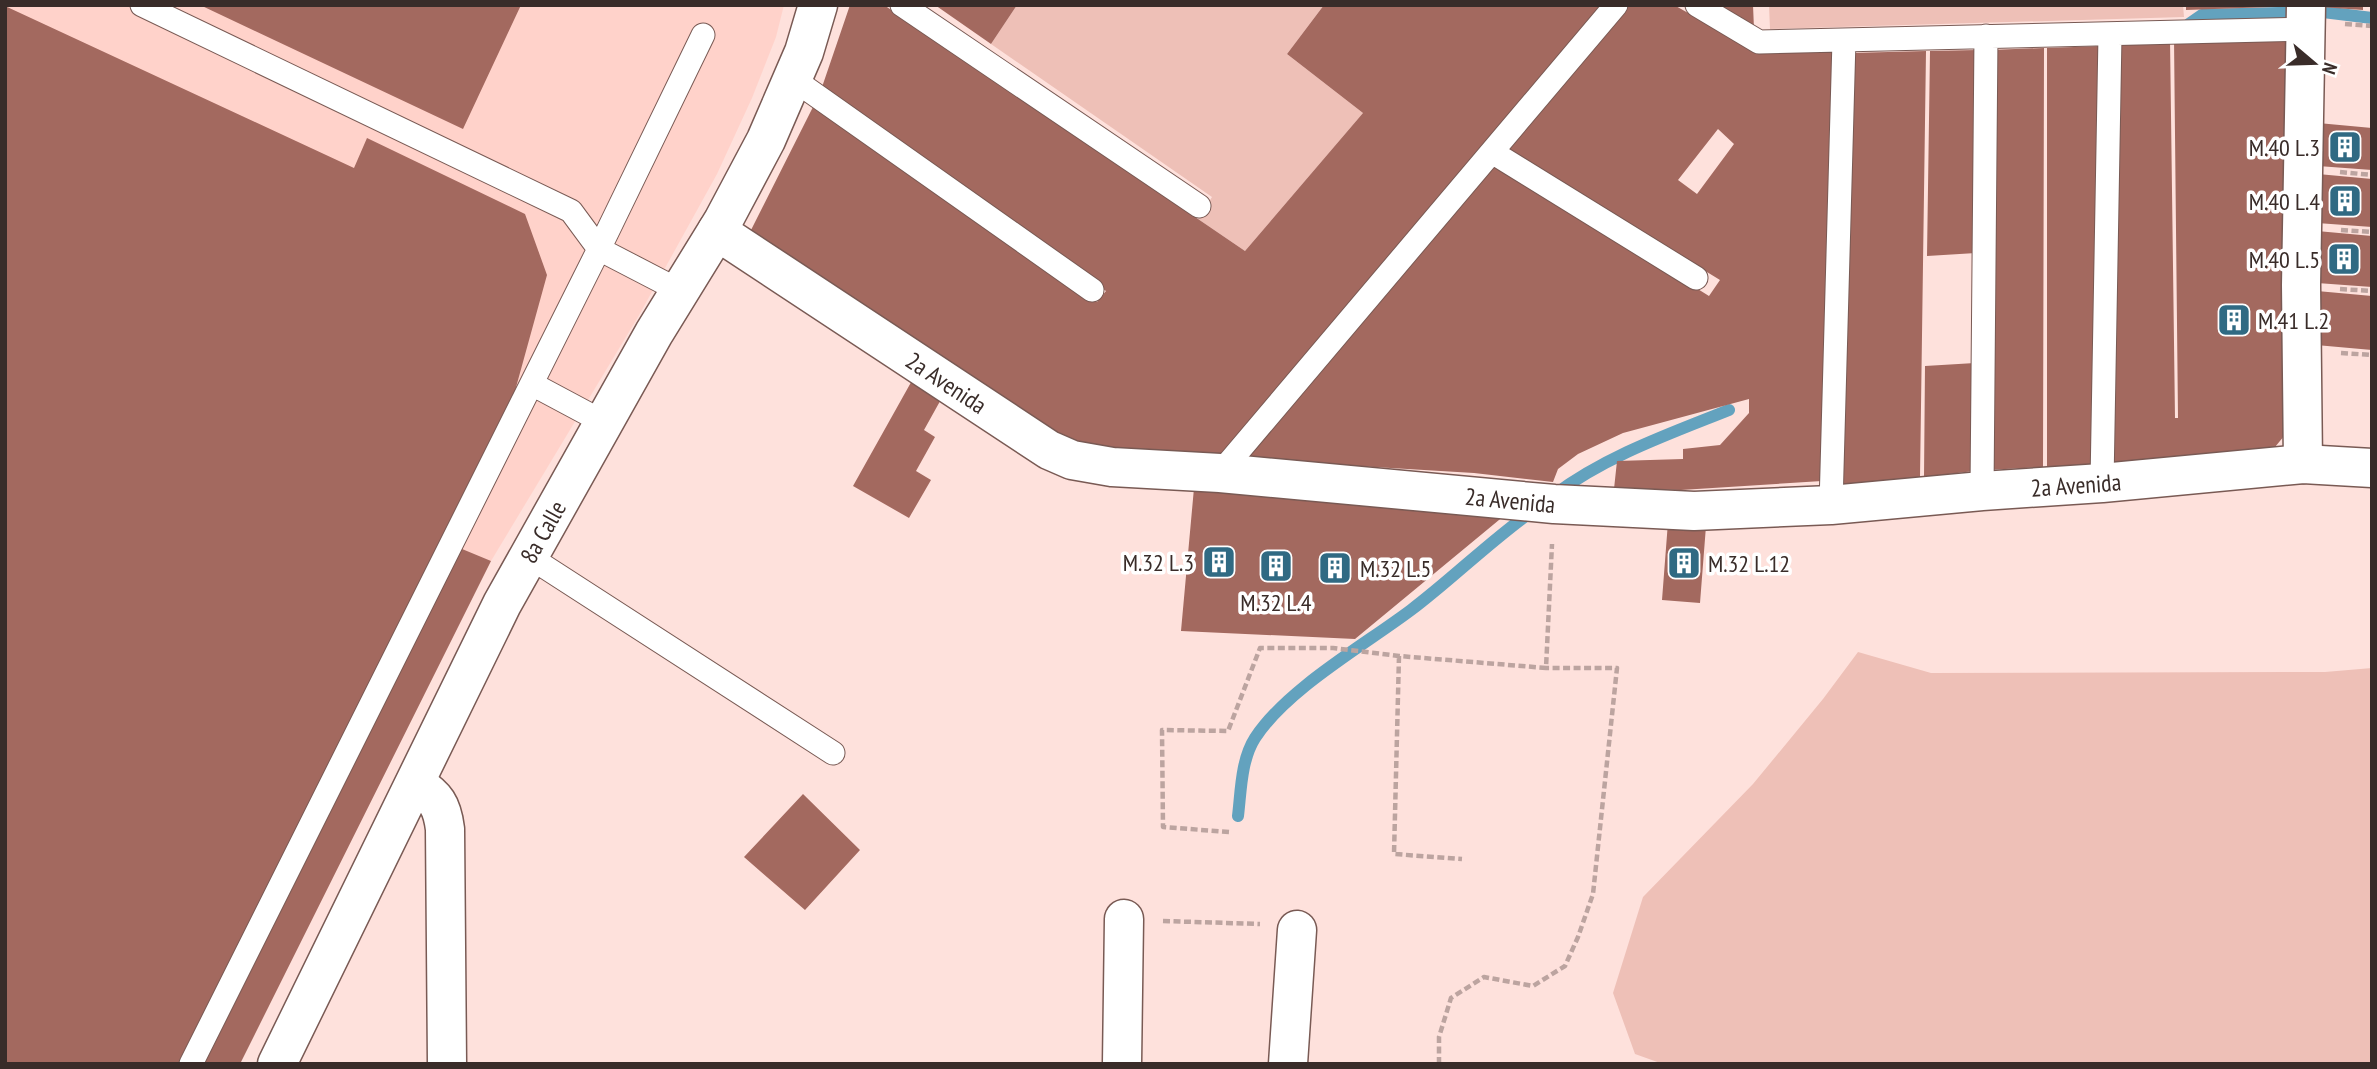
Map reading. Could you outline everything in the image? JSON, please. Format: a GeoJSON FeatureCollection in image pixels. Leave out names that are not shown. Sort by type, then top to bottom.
{"type":"FeatureCollection","features":[{"type":"Feature","properties":{"kind":"street","name":"8a Calle"},"geometry":{"type":"LineString","coordinates":[[277,1064],[502,604],[717,231],[766,140],[804,52],[818,5]]}},
{"type":"Feature","properties":{"kind":"street"},"geometry":{"type":"LineString","coordinates":[[2303,464],[2301,285],[2305,18]]}},
{"type":"Feature","properties":{"kind":"street","name":"2a Avenida"},"geometry":{"type":"LineString","coordinates":[[717,231],[1060,457],[1112,467],[1220,473],[1553,504],[1694,511],[1831,505],[2303,464],[2372,468]]}},
{"type":"Feature","properties":{"kind":"street"},"geometry":{"type":"LineString","coordinates":[[416,784],[432,795],[443,811],[445,829],[447,1064]]}},
{"type":"Feature","properties":{"kind":"street"},"geometry":{"type":"LineString","coordinates":[[1122,1064],[1124,919]]}},
{"type":"Feature","properties":{"kind":"street"},"geometry":{"type":"LineString","coordinates":[[1288,1064],[1297,930]]}},
{"type":"Feature","properties":{"kind":"lane"},"geometry":{"type":"LineString","coordinates":[[142,5],[571,211],[599,249],[680,291]]}},
{"type":"Feature","properties":{"kind":"lane"},"geometry":{"type":"LineString","coordinates":[[902,5],[1199,205]]}},
{"type":"Feature","properties":{"kind":"lane"},"geometry":{"type":"LineString","coordinates":[[1220,473],[1616,5]]}},
{"type":"Feature","properties":{"kind":"lane"},"geometry":{"type":"LineString","coordinates":[[1697,5],[1759,42],[2110,35],[2305,18]]}},
{"type":"Feature","properties":{"kind":"lane"},"geometry":{"type":"LineString","coordinates":[[191,1064],[704,35]]}},
{"type":"Feature","properties":{"kind":"lane"},"geometry":{"type":"LineString","coordinates":[[2102,483],[2110,35]]}},
{"type":"Feature","properties":{"kind":"lane"},"geometry":{"type":"LineString","coordinates":[[1982,491],[1986,36]]}},
{"type":"Feature","properties":{"kind":"lane"},"geometry":{"type":"LineString","coordinates":[[1831,505],[1844,40]]}},
{"type":"Feature","properties":{"kind":"lane"},"geometry":{"type":"LineString","coordinates":[[793,79],[1093,290]]}},
{"type":"Feature","properties":{"kind":"lane"},"geometry":{"type":"LineString","coordinates":[[1492,152],[1696,278]]}},
{"type":"Feature","properties":{"kind":"lane"},"geometry":{"type":"LineString","coordinates":[[532,384],[605,423]]}},
{"type":"Feature","properties":{"kind":"lane"},"geometry":{"type":"LineString","coordinates":[[528,556],[833,752]]}},
{"type":"Feature","properties":{"kind":"path"},"geometry":{"type":"LineString","coordinates":[[1546,668],[1553,504]]}},
{"type":"Feature","properties":{"kind":"path"},"geometry":{"type":"LineString","coordinates":[[1229,832],[1163,827],[1162,730],[1228,731],[1260,648],[1333,648],[1546,668],[1618,668],[1593,894],[1578,937],[1564,966],[1533,986],[1484,978],[1451,998],[1439,1037],[1439,1064]]}},
{"type":"Feature","properties":{"kind":"path"},"geometry":{"type":"LineString","coordinates":[[1399,656],[1394,855],[1462,859]]}},
{"type":"Feature","properties":{"kind":"path"},"geometry":{"type":"LineString","coordinates":[[1124,919],[1291,925],[1297,930]]}},
{"type":"Feature","properties":{"kind":"shaded area"},"geometry":{"type":"Polygon","coordinates":[[[5,5],[784,5],[776,37],[752,98],[717,174],[638,317],[491,561],[5,1064],[5,5]]]}},
{"type":"Feature","properties":{"kind":"shaded area"},"geometry":{"type":"Polygon","coordinates":[[[1017,5],[1324,5],[1287,54],[1363,113],[1245,251],[1198,219],[1212,197],[991,44],[1017,5]]]}},
{"type":"Feature","properties":{"kind":"shaded area"},"geometry":{"type":"Polygon","coordinates":[[[1769,5],[2183,5],[2184,17],[1770,29],[1769,5]]]}},
{"type":"Feature","properties":{"kind":"shaded area"},"geometry":{"type":"Polygon","coordinates":[[[1858,652],[1931,673],[2325,672],[2372,668],[2372,1064],[1663,1064],[1635,1054],[1613,993],[1643,897],[1753,784],[1858,652]]]}},
{"type":"Feature","properties":{"kind":"building"},"geometry":{"type":"Polygon","coordinates":[[[200,5],[521,5],[463,129],[200,5]]]}},
{"type":"Feature","properties":{"kind":"building"},"geometry":{"type":"Polygon","coordinates":[[[850,5],[884,5],[1245,251],[1363,113],[1287,54],[1324,5],[1607,5],[1219,457],[1077,446],[748,236],[815,103],[1097,302],[1106,291],[821,90],[850,5]]]}},
{"type":"Feature","properties":{"kind":"building"},"geometry":{"type":"Polygon","coordinates":[[[935,5],[1017,5],[991,44],[935,5]]]}},
{"type":"Feature","properties":{"kind":"building"},"geometry":{"type":"Polygon","coordinates":[[[1627,5],[1674,5],[1757,52],[1835,53],[1822,481],[1681,490],[1614,489],[1617,461],[1683,459],[1683,449],[1720,445],[1749,413],[1749,399],[1623,433],[1578,454],[1558,469],[1553,482],[1474,473],[1242,459],[1494,162],[1709,296],[1720,280],[1505,148],[1627,5]],[[1718,129],[1678,180],[1697,194],[1734,144],[1718,129]]]}},
{"type":"Feature","properties":{"kind":"building"},"geometry":{"type":"Polygon","coordinates":[[[1717,5],[1753,5],[1754,29],[1717,5]]]}},
{"type":"Feature","properties":{"kind":"building"},"geometry":{"type":"Polygon","coordinates":[[[2186,5],[2271,5],[2271,7],[2186,10],[2186,5]]]}},
{"type":"Feature","properties":{"kind":"building"},"geometry":{"type":"Polygon","coordinates":[[[2363,5],[2363,10],[2320,7],[2363,5]]]}},
{"type":"Feature","properties":{"kind":"building"},"geometry":{"type":"Polygon","coordinates":[[[5,6],[354,168],[367,138],[525,214],[547,275],[505,427],[450,544],[491,561],[240,1064],[5,1064],[5,6]]]}},
{"type":"Feature","properties":{"kind":"building"},"geometry":{"type":"Polygon","coordinates":[[[2292,34],[2289,430],[2275,447],[2264,454],[2106,466],[2114,41],[2170,39],[2175,418],[2178,418],[2174,39],[2292,34]]]}},
{"type":"Feature","properties":{"kind":"building"},"geometry":{"type":"Polygon","coordinates":[[[2101,46],[2096,465],[2047,467],[2047,48],[2101,46]]]}},
{"type":"Feature","properties":{"kind":"building"},"geometry":{"type":"Polygon","coordinates":[[[2044,48],[2043,467],[1986,470],[1990,50],[2044,48]]]}},
{"type":"Feature","properties":{"kind":"building"},"geometry":{"type":"Polygon","coordinates":[[[1977,50],[1976,253],[1927,256],[1930,51],[1977,50]]]}},
{"type":"Feature","properties":{"kind":"building"},"geometry":{"type":"Polygon","coordinates":[[[1926,51],[1920,477],[1841,485],[1851,53],[1926,51]]]}},
{"type":"Feature","properties":{"kind":"building","name":"M.40 L.3"},"geometry":{"type":"Polygon","coordinates":[[[2318,123],[2372,128],[2372,170],[2318,166],[2318,123]]]}},
{"type":"Feature","properties":{"kind":"building","name":"M.40 L.4"},"geometry":{"type":"Polygon","coordinates":[[[2318,174],[2372,179],[2372,227],[2317,223],[2318,174]]]}},
{"type":"Feature","properties":{"kind":"building","name":"M.40 L.5"},"geometry":{"type":"Polygon","coordinates":[[[2317,231],[2372,236],[2372,287],[2317,283],[2317,231]]]}},
{"type":"Feature","properties":{"kind":"building"},"geometry":{"type":"Polygon","coordinates":[[[2317,291],[2372,296],[2372,350],[2316,345],[2317,291]]]}},
{"type":"Feature","properties":{"kind":"building"},"geometry":{"type":"Polygon","coordinates":[[[1975,363],[1974,471],[1924,477],[1925,366],[1975,363]]]}},
{"type":"Feature","properties":{"kind":"building"},"geometry":{"type":"Polygon","coordinates":[[[914,377],[944,394],[924,430],[935,437],[916,471],[931,480],[909,518],[853,486],[914,377]]]}},
{"type":"Feature","properties":{"kind":"building"},"geometry":{"type":"Polygon","coordinates":[[[1194,488],[1505,515],[1355,639],[1181,631],[1194,488]]]}},
{"type":"Feature","properties":{"kind":"building","name":"M.32 L.12"},"geometry":{"type":"Polygon","coordinates":[[[1668,522],[1706,526],[1700,603],[1662,600],[1668,522]]]}},
{"type":"Feature","properties":{"kind":"building"},"geometry":{"type":"Polygon","coordinates":[[[803,794],[860,850],[805,910],[744,857],[803,794]]]}},
{"type":"Feature","properties":{"kind":"waterway"},"geometry":{"type":"LineString","coordinates":[[2189,24],[2202,15],[2323,12],[2372,18]]}},
{"type":"Feature","properties":{"kind":"waterway"},"geometry":{"type":"LineString","coordinates":[[1554,495],[1616,457],[1729,410]]}},
{"type":"Feature","properties":{"kind":"waterway"},"geometry":{"type":"LineString","coordinates":[[1238,816],[1242,776],[1250,747],[1286,702],[1327,669],[1411,610],[1531,512]]}},
{"type":"Feature","properties":{"kind":"place","name":"M.40 L.3"},"geometry":{"type":"Point","coordinates":[2345,147]}},
{"type":"Feature","properties":{"kind":"place","name":"M.40 L.4"},"geometry":{"type":"Point","coordinates":[2345,201]}},
{"type":"Feature","properties":{"kind":"place","name":"M.40 L.5"},"geometry":{"type":"Point","coordinates":[2344,259]}},
{"type":"Feature","properties":{"kind":"place","name":"M.41 L.2"},"geometry":{"type":"Point","coordinates":[2234,320]}},
{"type":"Feature","properties":{"kind":"place","name":"M.32 L.3"},"geometry":{"type":"Point","coordinates":[1219,562]}},
{"type":"Feature","properties":{"kind":"place","name":"M.32 L.12"},"geometry":{"type":"Point","coordinates":[1684,563]}},
{"type":"Feature","properties":{"kind":"place","name":"M.32 L.4"},"geometry":{"type":"Point","coordinates":[1276,566]}},
{"type":"Feature","properties":{"kind":"place","name":"M.32 L.5"},"geometry":{"type":"Point","coordinates":[1335,568]}}]}
